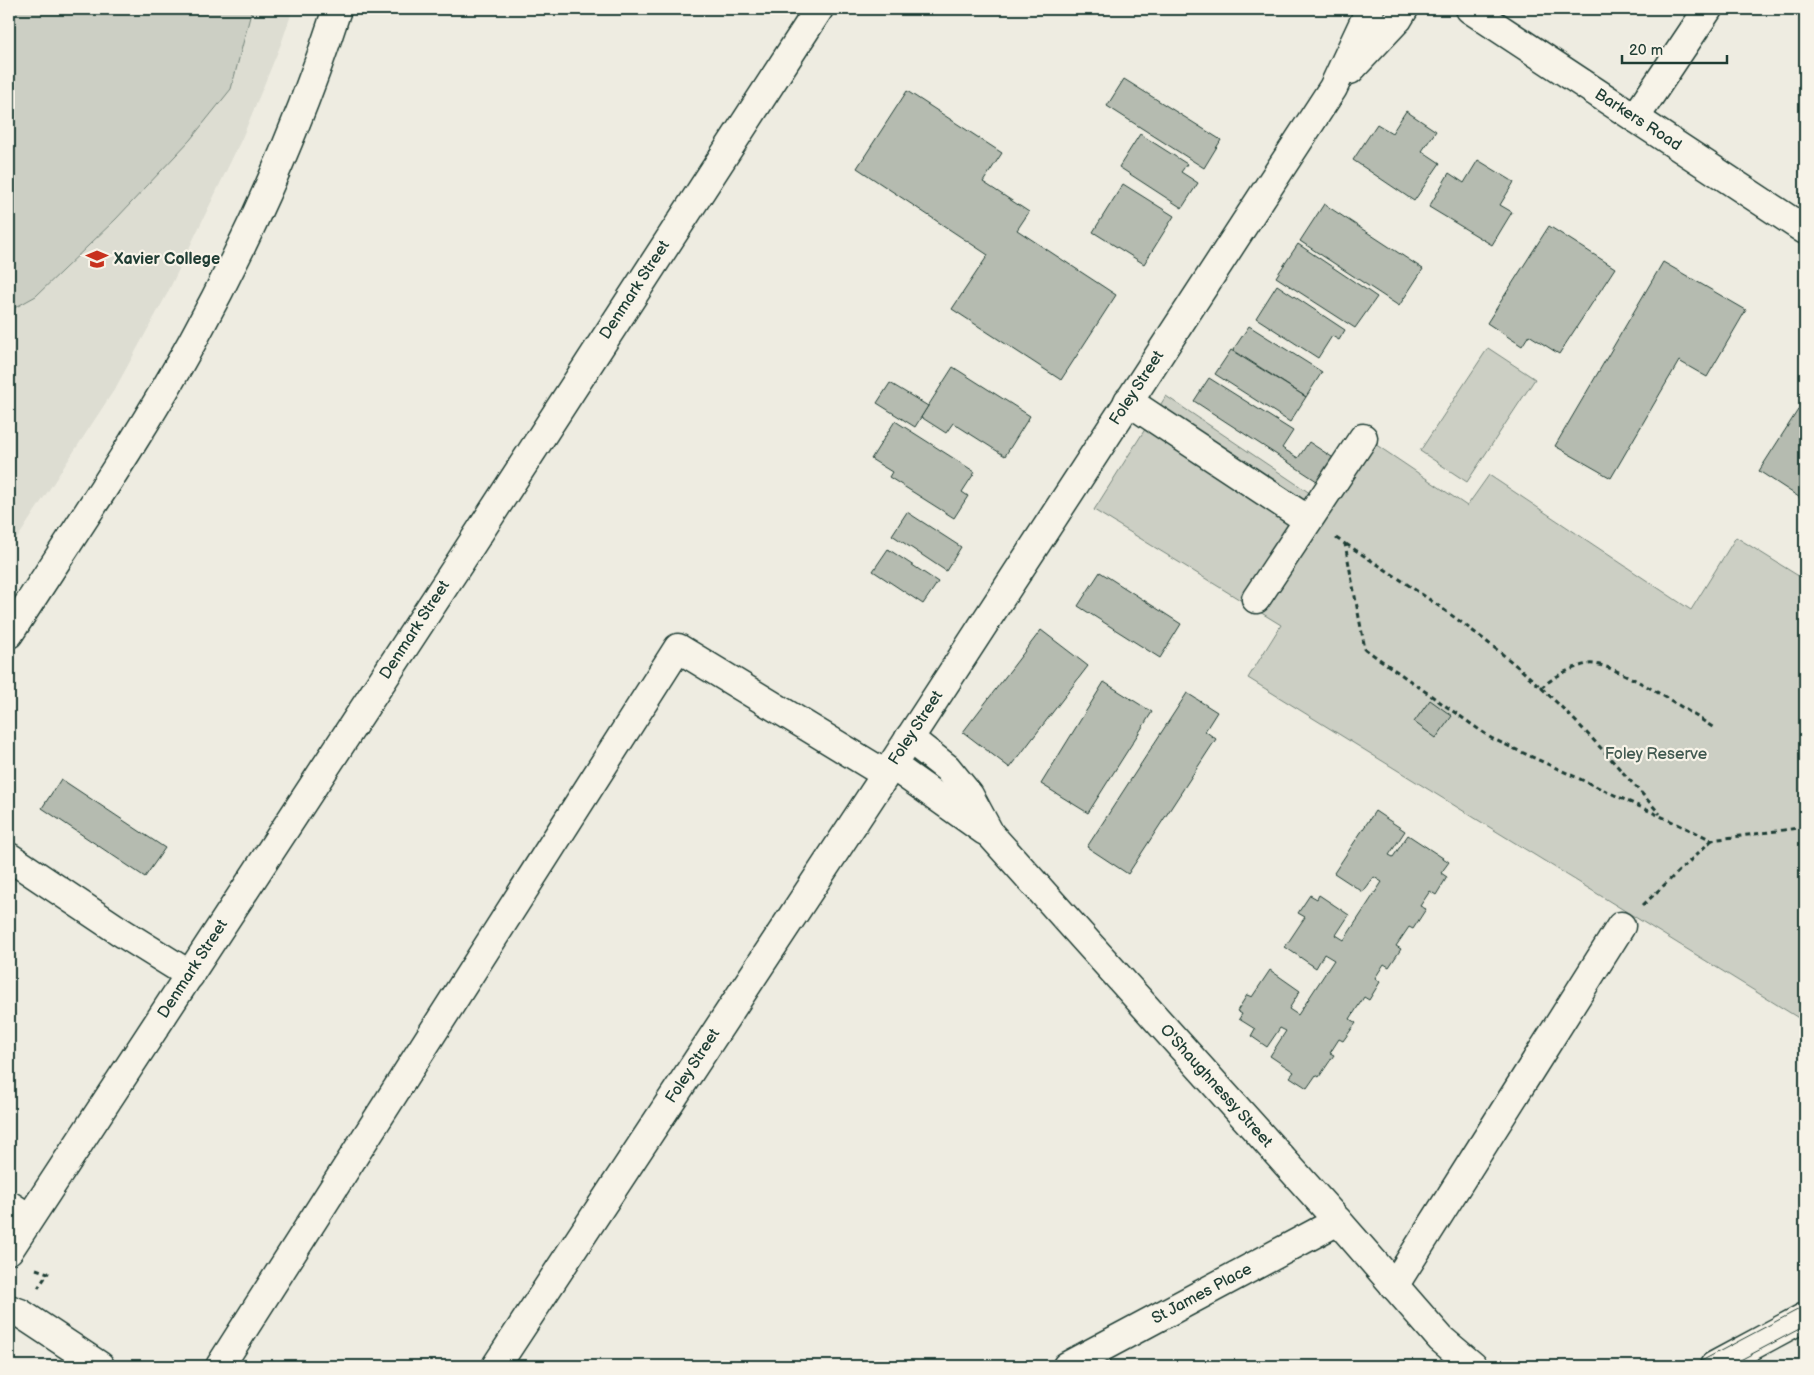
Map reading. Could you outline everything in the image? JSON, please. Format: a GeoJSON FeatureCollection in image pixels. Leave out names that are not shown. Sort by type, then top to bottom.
{"type":"FeatureCollection","features":[{"type":"Feature","properties":{"kind":"street"},"geometry":{"type":"LineString","coordinates":[[9,634],[112,476],[158,401],[227,276],[266,193],[303,107],[337,9]]}},
{"type":"Feature","properties":{"kind":"street","name":"Denmark Street"},"geometry":{"type":"LineString","coordinates":[[9,1250],[19,1211],[190,975],[819,9]]}},
{"type":"Feature","properties":{"kind":"street","name":"Foley Street"},"geometry":{"type":"LineString","coordinates":[[496,1366],[1333,88],[1370,9]]}},
{"type":"Feature","properties":{"kind":"street","name":"Foley Street"},"geometry":{"type":"LineString","coordinates":[[1333,88],[1398,19],[1404,9]]}},
{"type":"Feature","properties":{"kind":"street","name":"Barkers Road"},"geometry":{"type":"LineString","coordinates":[[1470,9],[1805,230]]}},
{"type":"Feature","properties":{"kind":"street"},"geometry":{"type":"LineString","coordinates":[[1635,118],[1708,9]]}},
{"type":"Feature","properties":{"kind":"street"},"geometry":{"type":"LineString","coordinates":[[1128,401],[1308,520]]}},
{"type":"Feature","properties":{"kind":"street"},"geometry":{"type":"LineString","coordinates":[[1256,599],[1363,438]]}},
{"type":"Feature","properties":{"kind":"street","name":"O'Shaughnessy Street"},"geometry":{"type":"LineString","coordinates":[[220,1366],[678,648],[888,770],[990,834]]}},
{"type":"Feature","properties":{"kind":"street","name":"O'Shaughnessy Street"},"geometry":{"type":"LineString","coordinates":[[909,738],[947,768],[969,795],[990,834],[1338,1221],[1441,1339],[1459,1366]]}},
{"type":"Feature","properties":{"kind":"street"},"geometry":{"type":"LineString","coordinates":[[9,857],[121,932],[190,975]]}},
{"type":"Feature","properties":{"kind":"street"},"geometry":{"type":"LineString","coordinates":[[1394,1286],[1621,926]]}},
{"type":"Feature","properties":{"kind":"street","name":"St James Place"},"geometry":{"type":"LineString","coordinates":[[1067,1366],[1338,1221]]}},
{"type":"Feature","properties":{"kind":"street"},"geometry":{"type":"LineString","coordinates":[[9,1309],[20,1314],[100,1366]]}},
{"type":"Feature","properties":{"kind":"street"},"geometry":{"type":"LineString","coordinates":[[1714,1366],[1805,1317]]}},
{"type":"Feature","properties":{"kind":"street","name":"O'Shaughnessy Street"},"geometry":{"type":"LineString","coordinates":[[1441,1339],[1473,1366]]}},
{"type":"Feature","properties":{"kind":"path"},"geometry":{"type":"LineString","coordinates":[[1308,520],[1397,577],[1478,636],[1541,688],[1606,752],[1662,816]]}},
{"type":"Feature","properties":{"kind":"path"},"geometry":{"type":"LineString","coordinates":[[1345,544],[1365,649],[1491,738],[1712,840],[1805,827]]}},
{"type":"Feature","properties":{"kind":"path"},"geometry":{"type":"LineString","coordinates":[[1541,688],[1552,678],[1590,664],[1620,672],[1714,728]]}},
{"type":"Feature","properties":{"kind":"path"},"geometry":{"type":"LineString","coordinates":[[1621,926],[1712,840]]}},
{"type":"Feature","properties":{"kind":"shaded area","name":"Xavier College"},"geometry":{"type":"Polygon","coordinates":[[[9,9],[293,9],[281,44],[242,138],[167,294],[116,387],[9,551],[9,9]]]}},
{"type":"Feature","properties":{"kind":"green space"},"geometry":{"type":"Polygon","coordinates":[[[9,9],[252,9],[231,89],[190,140],[116,219],[36,296],[9,311],[9,9]]]}},
{"type":"Feature","properties":{"kind":"green space"},"geometry":{"type":"Polygon","coordinates":[[[1488,348],[1535,379],[1467,482],[1420,451],[1488,348]]]}},
{"type":"Feature","properties":{"kind":"green space","name":"Foley Reserve"},"geometry":{"type":"Polygon","coordinates":[[[1166,396],[1332,508],[1375,444],[1467,506],[1489,475],[1691,610],[1736,537],[1805,580],[1805,1022],[1248,678],[1281,625],[1094,510],[1166,396]]]}},
{"type":"Feature","properties":{"kind":"building"},"geometry":{"type":"Polygon","coordinates":[[[1124,79],[1221,140],[1204,168],[1107,106],[1124,79]]]}},
{"type":"Feature","properties":{"kind":"building"},"geometry":{"type":"Polygon","coordinates":[[[907,91],[1002,153],[983,182],[1029,212],[1017,230],[1116,295],[1061,380],[952,309],[988,255],[857,168],[907,91]]]}},
{"type":"Feature","properties":{"kind":"building"},"geometry":{"type":"Polygon","coordinates":[[[1406,111],[1436,131],[1422,151],[1440,163],[1414,201],[1353,160],[1377,124],[1392,133],[1406,111]]]}},
{"type":"Feature","properties":{"kind":"building"},"geometry":{"type":"Polygon","coordinates":[[[1140,134],[1187,164],[1181,172],[1198,183],[1182,208],[1119,167],[1140,134]]]}},
{"type":"Feature","properties":{"kind":"building"},"geometry":{"type":"Polygon","coordinates":[[[1478,160],[1514,182],[1500,205],[1512,212],[1492,245],[1429,207],[1449,173],[1464,183],[1478,160]]]}},
{"type":"Feature","properties":{"kind":"building"},"geometry":{"type":"Polygon","coordinates":[[[1123,184],[1174,216],[1144,264],[1093,232],[1123,184]]]}},
{"type":"Feature","properties":{"kind":"building"},"geometry":{"type":"Polygon","coordinates":[[[1324,204],[1423,269],[1399,306],[1300,241],[1324,204]]]}},
{"type":"Feature","properties":{"kind":"building"},"geometry":{"type":"Polygon","coordinates":[[[1549,226],[1615,268],[1559,354],[1529,335],[1522,346],[1487,323],[1549,226]]]}},
{"type":"Feature","properties":{"kind":"building"},"geometry":{"type":"Polygon","coordinates":[[[1298,244],[1377,297],[1355,328],[1276,277],[1298,244]]]}},
{"type":"Feature","properties":{"kind":"building"},"geometry":{"type":"Polygon","coordinates":[[[1663,262],[1746,310],[1707,377],[1679,361],[1611,478],[1555,446],[1663,262]]]}},
{"type":"Feature","properties":{"kind":"building"},"geometry":{"type":"Polygon","coordinates":[[[1277,285],[1345,330],[1339,340],[1332,336],[1318,358],[1256,318],[1277,285]]]}},
{"type":"Feature","properties":{"kind":"building"},"geometry":{"type":"Polygon","coordinates":[[[1249,326],[1322,372],[1306,397],[1233,350],[1249,326]]]}},
{"type":"Feature","properties":{"kind":"building"},"geometry":{"type":"Polygon","coordinates":[[[1231,350],[1306,397],[1290,422],[1215,374],[1231,350]]]}},
{"type":"Feature","properties":{"kind":"building"},"geometry":{"type":"Polygon","coordinates":[[[953,367],[1030,416],[1005,456],[953,423],[946,433],[921,417],[953,367]]]}},
{"type":"Feature","properties":{"kind":"building"},"geometry":{"type":"Polygon","coordinates":[[[1209,378],[1293,431],[1282,448],[1298,458],[1309,442],[1335,459],[1320,483],[1194,401],[1209,378]]]}},
{"type":"Feature","properties":{"kind":"building"},"geometry":{"type":"Polygon","coordinates":[[[890,383],[928,406],[915,427],[877,403],[890,383]]]}},
{"type":"Feature","properties":{"kind":"building"},"geometry":{"type":"Polygon","coordinates":[[[1805,399],[1805,501],[1759,471],[1805,399]]]}},
{"type":"Feature","properties":{"kind":"building"},"geometry":{"type":"Polygon","coordinates":[[[895,421],[975,472],[962,492],[968,496],[954,518],[889,477],[892,472],[871,459],[895,421]]]}},
{"type":"Feature","properties":{"kind":"building"},"geometry":{"type":"Polygon","coordinates":[[[907,512],[961,547],[946,571],[892,535],[907,512]]]}},
{"type":"Feature","properties":{"kind":"building"},"geometry":{"type":"Polygon","coordinates":[[[888,549],[938,582],[923,604],[873,571],[888,549]]]}},
{"type":"Feature","properties":{"kind":"building"},"geometry":{"type":"Polygon","coordinates":[[[1100,572],[1181,624],[1160,658],[1078,606],[1100,572]]]}},
{"type":"Feature","properties":{"kind":"building"},"geometry":{"type":"Polygon","coordinates":[[[1041,630],[1088,666],[1010,768],[963,732],[1041,630]]]}},
{"type":"Feature","properties":{"kind":"building"},"geometry":{"type":"Polygon","coordinates":[[[1104,682],[1152,712],[1088,813],[1041,784],[1104,682]]]}},
{"type":"Feature","properties":{"kind":"building"},"geometry":{"type":"Polygon","coordinates":[[[1187,693],[1217,712],[1205,731],[1216,739],[1128,874],[1087,847],[1187,693]]]}},
{"type":"Feature","properties":{"kind":"building"},"geometry":{"type":"Polygon","coordinates":[[[1430,700],[1452,716],[1436,738],[1414,722],[1430,700]]]}},
{"type":"Feature","properties":{"kind":"building"},"geometry":{"type":"Polygon","coordinates":[[[61,779],[165,848],[145,877],[42,808],[61,779]]]}},
{"type":"Feature","properties":{"kind":"building"},"geometry":{"type":"Polygon","coordinates":[[[1375,811],[1405,831],[1389,855],[1393,857],[1408,835],[1449,862],[1441,873],[1447,877],[1436,895],[1430,891],[1420,906],[1426,909],[1413,929],[1409,927],[1396,946],[1401,949],[1389,967],[1384,964],[1375,978],[1380,982],[1369,1000],[1364,997],[1350,1019],[1356,1023],[1343,1041],[1339,1039],[1330,1053],[1334,1055],[1319,1077],[1316,1075],[1307,1088],[1290,1077],[1294,1072],[1270,1056],[1286,1031],[1280,1028],[1267,1047],[1251,1036],[1255,1029],[1239,1019],[1242,1014],[1237,1011],[1247,995],[1252,997],[1270,970],[1300,991],[1289,1009],[1298,1015],[1334,960],[1324,954],[1316,968],[1285,947],[1305,917],[1298,913],[1310,895],[1317,899],[1319,895],[1349,915],[1336,935],[1344,940],[1382,882],[1374,877],[1363,892],[1334,873],[1375,811]]]}},
{"type":"Feature","properties":{"kind":"tram line"},"geometry":{"type":"LineString","coordinates":[[1692,1366],[1805,1306]]}},
{"type":"Feature","properties":{"kind":"tram line"},"geometry":{"type":"LineString","coordinates":[[1729,1366],[1805,1326]]}},
{"type":"Feature","properties":{"kind":"place","name":"Xavier College"},"geometry":{"type":"Point","coordinates":[97,259]}}]}
